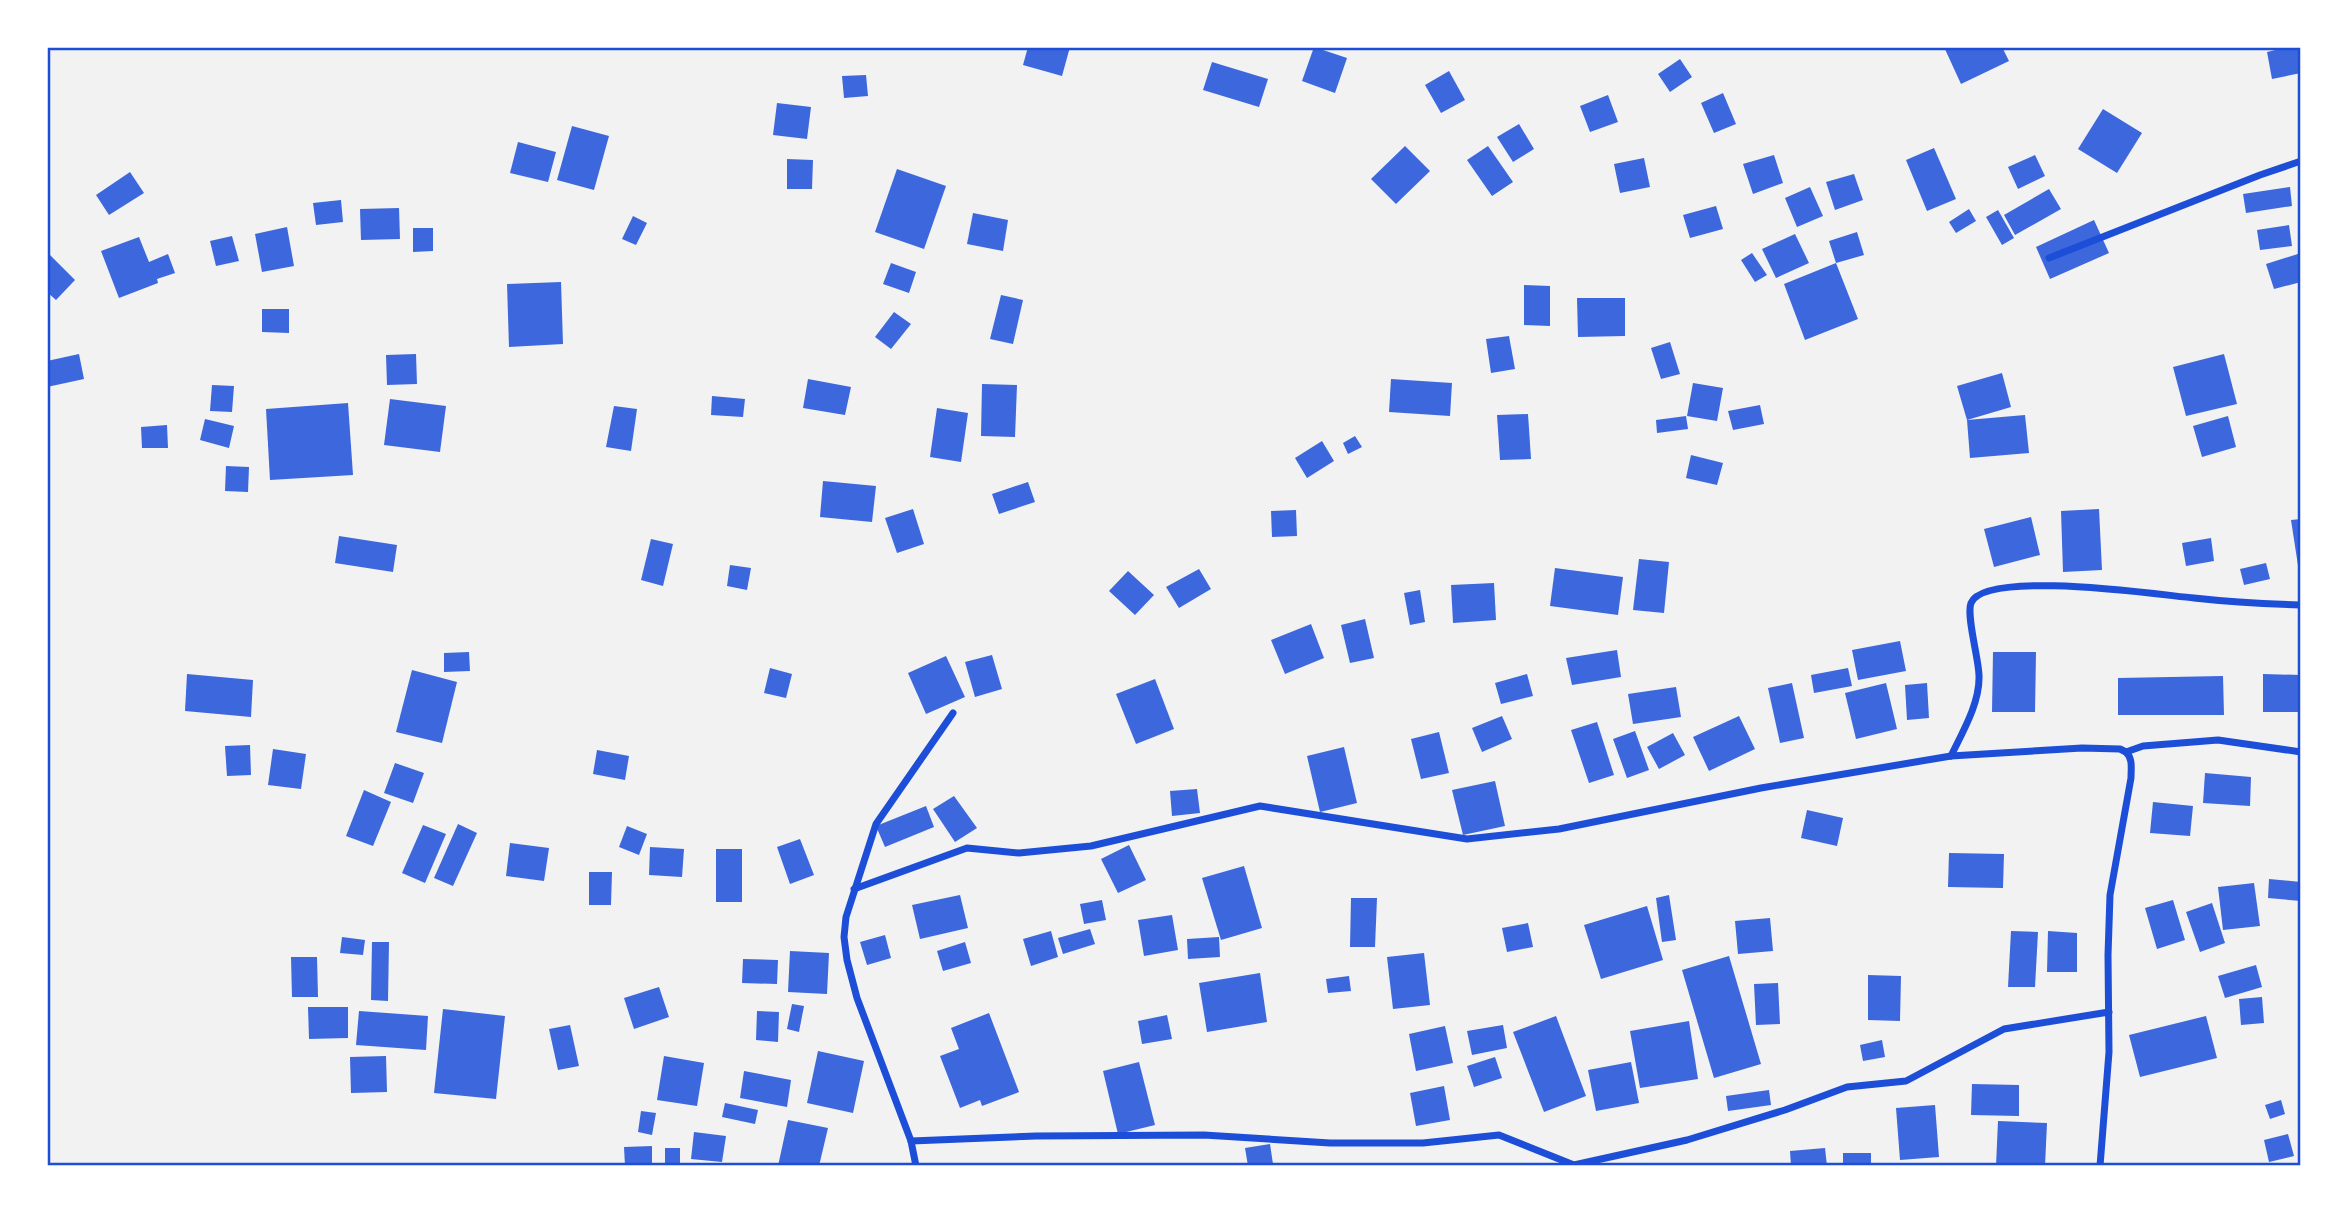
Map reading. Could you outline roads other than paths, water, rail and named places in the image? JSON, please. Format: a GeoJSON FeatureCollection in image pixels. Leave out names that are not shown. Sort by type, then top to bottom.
{"type":"FeatureCollection","features":[{"type":"Feature","properties":{"kind":"street"},"geometry":{"type":"LineString","coordinates":[[2049,258],[2301,161]]}},
{"type":"Feature","properties":{"kind":"street"},"geometry":{"type":"LineString","coordinates":[[1951,756],[1977,695],[1980,680],[1969,609],[1975,597],[1984,591],[2008,587],[2090,587],[2259,604],[2301,605]]}},
{"type":"Feature","properties":{"kind":"street"},"geometry":{"type":"LineString","coordinates":[[916,1166],[911,1140],[857,998],[844,937],[846,917],[876,824],[953,713]]}},
{"type":"Feature","properties":{"kind":"street"},"geometry":{"type":"LineString","coordinates":[[2126,752],[2143,746],[2218,740],[2301,752]]}},
{"type":"Feature","properties":{"kind":"street"},"geometry":{"type":"LineString","coordinates":[[854,889],[967,848],[1019,853],[1091,846],[1260,806],[1467,839],[1559,830],[1760,788],[1951,756],[2081,748],[2120,749],[2130,756],[2131,770],[2129,799],[2110,894],[2109,1052],[2100,1166]]}},
{"type":"Feature","properties":{"kind":"street"},"geometry":{"type":"LineString","coordinates":[[911,1140],[1204,1135],[1330,1143],[1423,1143],[1499,1135],[1574,1165],[1687,1140],[1786,1110],[1847,1087],[1906,1081],[2004,1029],[2109,1012]]}}]}
